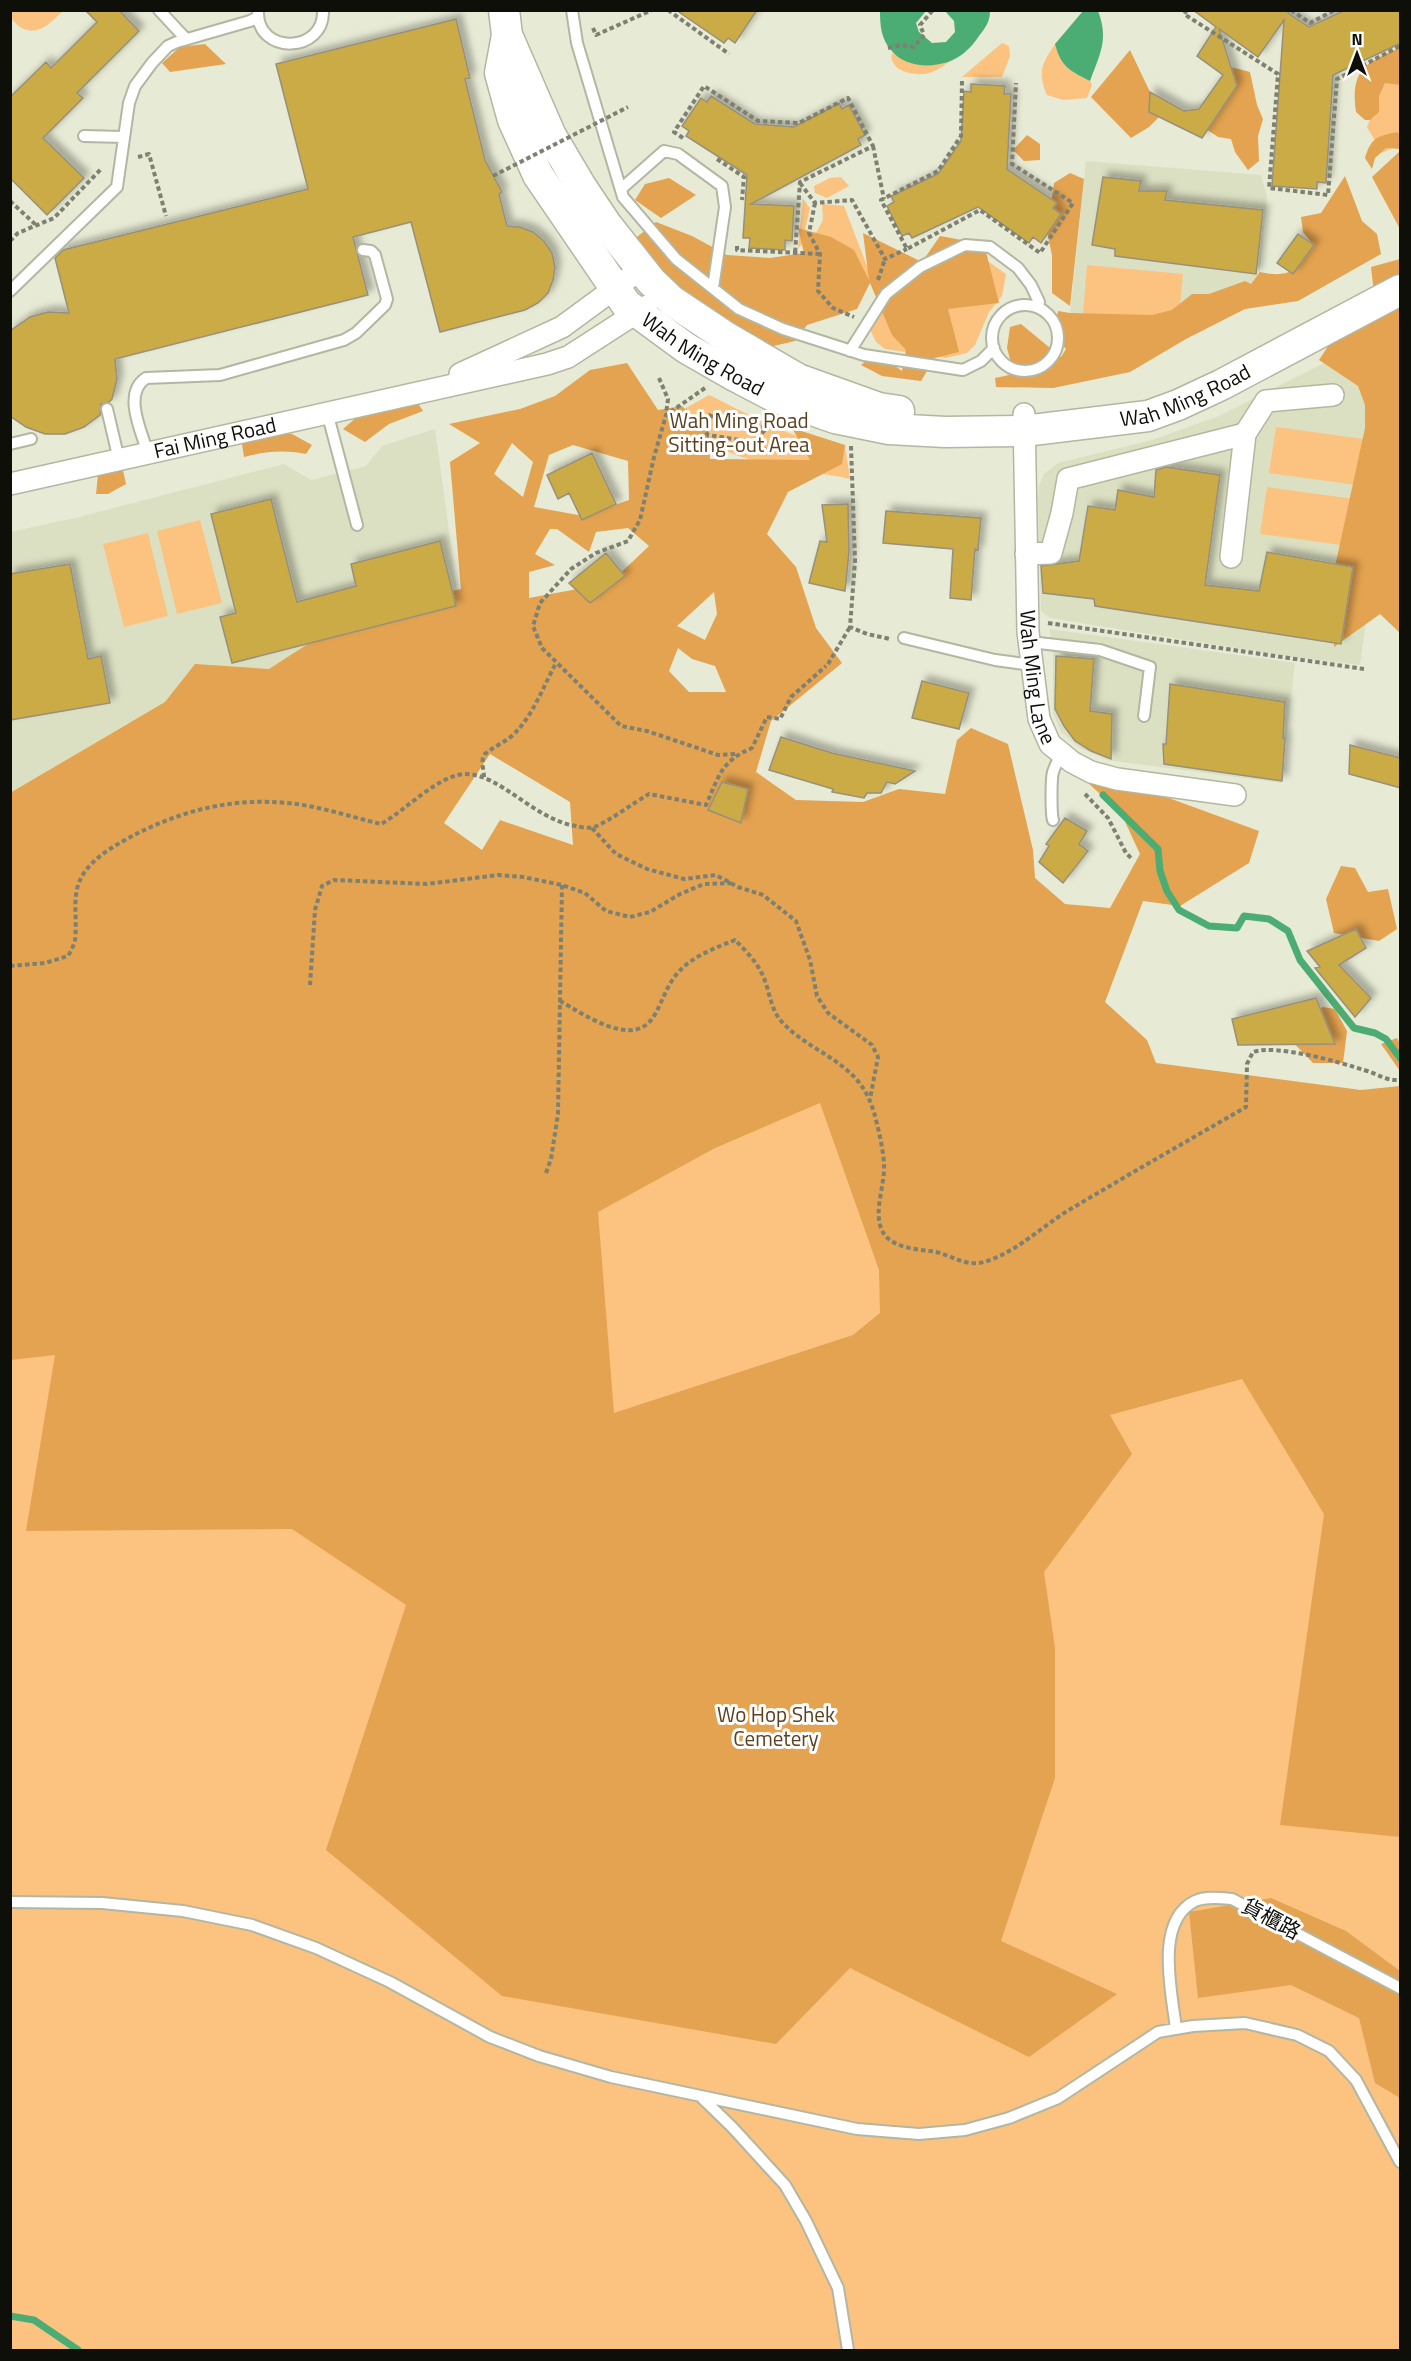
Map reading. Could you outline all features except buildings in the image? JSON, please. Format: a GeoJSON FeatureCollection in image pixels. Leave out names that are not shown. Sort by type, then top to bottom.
{"type":"FeatureCollection","features":[{"type":"Feature","properties":{"kind":"street","name":"Wah Ming Road"},"geometry":{"type":"LineString","coordinates":[[505,23],[551,136],[566,162],[606,224],[641,269],[665,294],[726,337],[798,379],[837,394],[879,408],[911,413],[1024,422]]}},
{"type":"Feature","properties":{"kind":"street","name":"Wah Ming Road"},"geometry":{"type":"LineString","coordinates":[[505,23],[500,73],[513,120],[538,175],[626,304],[686,348],[733,375],[775,397],[835,418],[889,429],[945,432],[1024,422],[1146,399],[1198,385],[1282,352],[1401,290]]}},
{"type":"Feature","properties":{"kind":"street","name":"Fai Ming Road"},"geometry":{"type":"LineString","coordinates":[[419,393],[562,327],[641,269]]}},
{"type":"Feature","properties":{"kind":"street","name":"Fai Ming Road"},"geometry":{"type":"LineString","coordinates":[[10,484],[547,364],[568,357],[665,294]]}},
{"type":"Feature","properties":{"kind":"street"},"geometry":{"type":"LineString","coordinates":[[1231,557],[1245,434],[1266,401],[1332,395]]}},
{"type":"Feature","properties":{"kind":"street","name":"Wah Ming Lane"},"geometry":{"type":"LineString","coordinates":[[1024,422],[1030,642],[1039,719],[1050,744],[1090,772],[1117,779],[1234,795]]}},
{"type":"Feature","properties":{"kind":"street"},"geometry":{"type":"LineString","coordinates":[[1026,554],[1051,554],[1068,479],[1245,434]]}},
{"type":"Feature","properties":{"kind":"lane"},"geometry":{"type":"LineString","coordinates":[[159,10],[186,39]]}},
{"type":"Feature","properties":{"kind":"lane"},"geometry":{"type":"LineString","coordinates":[[10,291],[117,187],[129,103],[135,86],[168,46],[250,21],[258,14],[261,27],[276,42],[286,45],[296,44],[315,34],[320,25],[322,10]]}},
{"type":"Feature","properties":{"kind":"lane"},"geometry":{"type":"LineString","coordinates":[[572,10],[577,43],[623,197],[676,259],[739,309],[783,329],[864,355],[963,370],[981,361],[994,348]]}},
{"type":"Feature","properties":{"kind":"lane"},"geometry":{"type":"LineString","coordinates":[[84,136],[124,137]]}},
{"type":"Feature","properties":{"kind":"lane"},"geometry":{"type":"LineString","coordinates":[[621,189],[664,151],[678,154],[722,186],[725,207],[713,288]]}},
{"type":"Feature","properties":{"kind":"lane"},"geometry":{"type":"LineString","coordinates":[[850,351],[886,294],[920,267],[965,245],[990,247],[1018,268],[1031,285],[1039,302],[1038,307]]}},
{"type":"Feature","properties":{"kind":"lane"},"geometry":{"type":"LineString","coordinates":[[148,454],[134,401],[139,382],[146,378],[220,375],[344,340],[356,333],[385,305],[387,299],[375,255],[371,251],[363,250]]}},
{"type":"Feature","properties":{"kind":"lane"},"geometry":{"type":"LineString","coordinates":[[1020,305],[1038,307],[1050,316],[1056,325],[1059,337],[1053,357],[1036,369],[1015,369],[1006,365],[998,357],[994,348],[992,337],[994,325],[1009,309],[1020,305]]}},
{"type":"Feature","properties":{"kind":"lane"},"geometry":{"type":"LineString","coordinates":[[107,409],[119,460]]}},
{"type":"Feature","properties":{"kind":"lane"},"geometry":{"type":"LineString","coordinates":[[327,412],[357,525]]}},
{"type":"Feature","properties":{"kind":"lane"},"geometry":{"type":"LineString","coordinates":[[10,444],[31,439]]}},
{"type":"Feature","properties":{"kind":"lane"},"geometry":{"type":"LineString","coordinates":[[899,639],[995,660],[1032,665]]}},
{"type":"Feature","properties":{"kind":"lane"},"geometry":{"type":"LineString","coordinates":[[1030,642],[1100,650],[1150,667],[1144,716]]}},
{"type":"Feature","properties":{"kind":"lane"},"geometry":{"type":"LineString","coordinates":[[1053,820],[1051,814],[1053,772],[1061,753]]}},
{"type":"Feature","properties":{"kind":"lane","name":"貨櫃路"},"geometry":{"type":"LineString","coordinates":[[1176,2029],[1167,1951],[1181,1913],[1195,1901],[1210,1898],[1232,1899],[1401,1988]]}},
{"type":"Feature","properties":{"kind":"lane"},"geometry":{"type":"LineString","coordinates":[[10,1902],[102,1903],[171,1910],[252,1925],[338,1958],[390,1982],[490,2037],[539,2056],[611,2077],[857,2129],[919,2134],[965,2130],[1009,2118],[1058,2098],[1158,2032],[1193,2026],[1245,2023],[1297,2035],[1329,2052],[1356,2080],[1401,2162]]}},
{"type":"Feature","properties":{"kind":"lane"},"geometry":{"type":"LineString","coordinates":[[700,2096],[785,2185],[806,2221],[838,2288],[848,2350]]}},
{"type":"Feature","properties":{"kind":"path"},"geometry":{"type":"LineString","coordinates":[[589,19],[596,35],[652,10]]}},
{"type":"Feature","properties":{"kind":"path"},"geometry":{"type":"LineString","coordinates":[[669,10],[729,54]]}},
{"type":"Feature","properties":{"kind":"path"},"geometry":{"type":"LineString","coordinates":[[888,48],[901,45],[915,47],[924,35],[920,25],[933,10]]}},
{"type":"Feature","properties":{"kind":"path"},"geometry":{"type":"LineString","coordinates":[[1186,10],[1184,14],[1278,74],[1269,188],[1328,195],[1337,79],[1401,46]]}},
{"type":"Feature","properties":{"kind":"path"},"geometry":{"type":"LineString","coordinates":[[1291,10],[1310,23],[1335,10]]}},
{"type":"Feature","properties":{"kind":"path"},"geometry":{"type":"LineString","coordinates":[[907,249],[881,200],[938,171],[960,136],[962,81]]}},
{"type":"Feature","properties":{"kind":"path"},"geometry":{"type":"LineString","coordinates":[[874,289],[885,259],[980,210],[1040,253],[1073,203],[1012,164],[1016,83]]}},
{"type":"Feature","properties":{"kind":"path"},"geometry":{"type":"LineString","coordinates":[[684,138],[674,132],[704,86],[758,121],[799,123],[848,98],[873,146],[884,199]]}},
{"type":"Feature","properties":{"kind":"path"},"geometry":{"type":"LineString","coordinates":[[493,176],[628,107]]}},
{"type":"Feature","properties":{"kind":"path"},"geometry":{"type":"LineString","coordinates":[[800,182],[873,146]]}},
{"type":"Feature","properties":{"kind":"path"},"geometry":{"type":"LineString","coordinates":[[714,158],[744,177],[741,208]]}},
{"type":"Feature","properties":{"kind":"path"},"geometry":{"type":"LineString","coordinates":[[800,182],[815,203],[809,234],[820,255],[818,291],[833,308],[854,318],[861,313]]}},
{"type":"Feature","properties":{"kind":"path"},"geometry":{"type":"LineString","coordinates":[[795,254],[800,182]]}},
{"type":"Feature","properties":{"kind":"path"},"geometry":{"type":"LineString","coordinates":[[815,203],[852,200],[885,259]]}},
{"type":"Feature","properties":{"kind":"path"},"geometry":{"type":"LineString","coordinates":[[10,201],[37,226]]}},
{"type":"Feature","properties":{"kind":"path"},"geometry":{"type":"LineString","coordinates":[[738,239],[737,250],[820,255]]}},
{"type":"Feature","properties":{"kind":"path"},"geometry":{"type":"LineString","coordinates":[[659,378],[668,399],[666,415],[640,520],[628,541],[596,553],[571,569],[540,603],[533,626],[542,648],[621,726],[647,731],[718,755],[737,754]]}},
{"type":"Feature","properties":{"kind":"path"},"geometry":{"type":"LineString","coordinates":[[666,415],[706,387]]}},
{"type":"Feature","properties":{"kind":"path"},"geometry":{"type":"LineString","coordinates":[[709,415],[720,421],[734,422],[739,415],[766,429],[759,436],[760,445],[768,452],[755,447],[746,441],[708,435],[699,423],[702,417],[709,415]]}},
{"type":"Feature","properties":{"kind":"path"},"geometry":{"type":"LineString","coordinates":[[10,966],[45,963],[68,956],[75,941],[76,890],[83,873],[97,858],[131,837],[170,818],[230,803],[288,803],[381,824],[394,817],[447,777],[465,774],[484,777],[562,824],[592,828],[649,794],[706,805],[726,763],[737,754],[752,748],[767,717],[780,718],[791,697],[827,665],[850,627],[855,561],[851,440]]}},
{"type":"Feature","properties":{"kind":"path"},"geometry":{"type":"LineString","coordinates":[[1048,622],[1364,669]]}},
{"type":"Feature","properties":{"kind":"path"},"geometry":{"type":"LineString","coordinates":[[850,627],[867,634],[899,639]]}},
{"type":"Feature","properties":{"kind":"path"},"geometry":{"type":"LineString","coordinates":[[484,777],[482,759],[486,753],[501,746],[516,732],[531,711],[556,663]]}},
{"type":"Feature","properties":{"kind":"path"},"geometry":{"type":"LineString","coordinates":[[592,828],[616,854],[647,869],[684,879],[716,875],[763,895],[796,921],[810,960],[817,996],[828,1013],[872,1045],[878,1057],[870,1099]]}},
{"type":"Feature","properties":{"kind":"path"},"geometry":{"type":"LineString","coordinates":[[310,985],[315,910],[322,886],[334,880],[427,884],[498,875],[523,877],[562,885],[585,893],[606,911],[630,917],[650,912],[680,894],[704,884],[731,883]]}},
{"type":"Feature","properties":{"kind":"path"},"geometry":{"type":"LineString","coordinates":[[546,1173],[558,1114],[562,885]]}},
{"type":"Feature","properties":{"kind":"path"},"geometry":{"type":"LineString","coordinates":[[560,1001],[620,1031],[638,1029],[653,1019],[676,975],[706,952],[735,940],[760,970],[773,1008],[782,1022],[822,1053],[840,1063],[858,1080],[870,1099],[885,1163],[879,1214],[881,1230],[892,1241],[910,1249],[938,1252],[964,1263],[981,1263],[1018,1246],[1068,1211],[1246,1107],[1247,1064],[1253,1052],[1270,1049],[1299,1054],[1358,1068],[1389,1081],[1401,1080]]}},
{"type":"Feature","properties":{"kind":"shaded area"},"geometry":{"type":"Polygon","coordinates":[[[880,11],[926,11],[916,23],[919,32],[932,43],[946,42],[955,32],[954,21],[945,11],[990,11],[986,27],[964,53],[947,62],[926,65],[906,62],[891,50],[883,37],[880,11]]]}},
{"type":"Feature","properties":{"kind":"shaded area"},"geometry":{"type":"Polygon","coordinates":[[[1083,11],[1098,11],[1103,30],[1102,46],[1090,81],[1063,63],[1055,44],[1083,11]]]}},
{"type":"Feature","properties":{"kind":"shaded area"},"geometry":{"type":"Polygon","coordinates":[[[1086,161],[1261,175],[1267,196],[1258,294],[1175,334],[1069,324],[1086,161]]]}},
{"type":"Feature","properties":{"kind":"shaded area"},"geometry":{"type":"Polygon","coordinates":[[[1354,348],[1380,381],[1372,576],[1360,665],[1292,657],[1050,618],[1041,611],[1038,505],[1039,486],[1044,474],[1058,463],[1152,440],[1219,416],[1354,348]]]}},
{"type":"Feature","properties":{"kind":"shaded area"},"geometry":{"type":"Polygon","coordinates":[[[435,429],[460,611],[127,724],[11,793],[10,532],[75,518],[284,464],[311,480],[366,466],[382,446],[435,429]]]}},
{"type":"Feature","properties":{"kind":"shaded area"},"geometry":{"type":"Polygon","coordinates":[[[1049,629],[1295,663],[1281,783],[1107,760],[1080,748],[1061,732],[1053,713],[1053,650],[1049,629]]]}},
{"type":"Feature","properties":{"kind":"green space"},"geometry":{"type":"Polygon","coordinates":[[[10,11],[63,11],[44,27],[33,31],[18,25],[13,20],[10,11]]]}},
{"type":"Feature","properties":{"kind":"green space"},"geometry":{"type":"Polygon","coordinates":[[[1002,43],[1009,46],[1010,56],[1002,77],[962,77],[1002,43]]]}},
{"type":"Feature","properties":{"kind":"green space"},"geometry":{"type":"Polygon","coordinates":[[[205,44],[226,64],[170,72],[162,63],[180,47],[205,44]]]}},
{"type":"Feature","properties":{"kind":"green space"},"geometry":{"type":"Polygon","coordinates":[[[1055,44],[1060,58],[1067,67],[1090,81],[1092,85],[1087,98],[1063,100],[1047,95],[1042,80],[1042,68],[1055,44]]]}},
{"type":"Feature","properties":{"kind":"green space"},"geometry":{"type":"Polygon","coordinates":[[[1400,48],[1400,85],[1385,83],[1379,97],[1379,112],[1370,120],[1365,120],[1356,112],[1355,87],[1358,77],[1369,64],[1400,48]]]}},
{"type":"Feature","properties":{"kind":"green space"},"geometry":{"type":"Polygon","coordinates":[[[1130,50],[1150,92],[1149,112],[1159,117],[1149,127],[1131,138],[1091,97],[1130,50]]]}},
{"type":"Feature","properties":{"kind":"green space"},"geometry":{"type":"Polygon","coordinates":[[[892,53],[920,64],[951,61],[932,72],[917,74],[898,68],[892,59],[892,53]]]}},
{"type":"Feature","properties":{"kind":"green space"},"geometry":{"type":"Polygon","coordinates":[[[1231,67],[1250,72],[1257,105],[1263,119],[1258,136],[1259,161],[1248,170],[1235,152],[1231,139],[1218,137],[1206,129],[1237,86],[1231,67]]]}},
{"type":"Feature","properties":{"kind":"green space"},"geometry":{"type":"Polygon","coordinates":[[[1400,76],[1400,144],[1382,153],[1367,127],[1385,83],[1400,76]]]}},
{"type":"Feature","properties":{"kind":"green space"},"geometry":{"type":"Polygon","coordinates":[[[1397,132],[1400,135],[1400,149],[1386,148],[1375,158],[1372,169],[1365,158],[1372,142],[1384,135],[1397,132]]]}},
{"type":"Feature","properties":{"kind":"green space"},"geometry":{"type":"Polygon","coordinates":[[[1027,135],[1040,144],[1040,160],[1024,161],[1013,150],[1027,135]]]}},
{"type":"Feature","properties":{"kind":"green space"},"geometry":{"type":"Polygon","coordinates":[[[1400,151],[1400,229],[1372,177],[1400,151]]]}},
{"type":"Feature","properties":{"kind":"green space"},"geometry":{"type":"Polygon","coordinates":[[[1070,173],[1084,179],[1070,306],[1052,293],[1052,255],[1047,232],[1054,183],[1070,173]]]}},
{"type":"Feature","properties":{"kind":"green space"},"geometry":{"type":"Polygon","coordinates":[[[1345,176],[1362,221],[1377,234],[1381,254],[1298,301],[1245,309],[1186,339],[1130,372],[1053,388],[996,387],[995,378],[1014,374],[1007,348],[1010,327],[1021,324],[1061,357],[1066,349],[1054,336],[1058,311],[1152,315],[1172,310],[1192,294],[1209,294],[1245,281],[1251,284],[1260,272],[1279,274],[1292,270],[1314,246],[1303,232],[1301,217],[1321,213],[1345,176]]]}},
{"type":"Feature","properties":{"kind":"green space"},"geometry":{"type":"Polygon","coordinates":[[[841,177],[849,186],[827,198],[815,193],[814,186],[830,178],[841,177]]]}},
{"type":"Feature","properties":{"kind":"green space"},"geometry":{"type":"Polygon","coordinates":[[[669,178],[696,195],[661,218],[635,200],[645,184],[669,178]]]}},
{"type":"Feature","properties":{"kind":"green space"},"geometry":{"type":"Polygon","coordinates":[[[803,199],[810,208],[805,230],[807,240],[798,248],[803,199]]]}},
{"type":"Feature","properties":{"kind":"green space"},"geometry":{"type":"Polygon","coordinates":[[[822,204],[844,206],[872,279],[838,306],[816,233],[823,220],[822,204]]]}},
{"type":"Feature","properties":{"kind":"green space"},"geometry":{"type":"Polygon","coordinates":[[[656,222],[692,236],[727,255],[770,258],[804,253],[798,228],[831,237],[854,250],[869,280],[863,233],[922,262],[940,236],[984,244],[999,303],[948,309],[959,352],[935,358],[921,381],[882,376],[861,365],[876,352],[902,371],[906,350],[892,335],[870,283],[857,309],[807,325],[795,341],[765,348],[713,317],[628,244],[656,222]]]}},
{"type":"Feature","properties":{"kind":"green space"},"geometry":{"type":"Polygon","coordinates":[[[962,243],[1006,274],[1002,296],[989,312],[975,345],[967,353],[946,358],[885,349],[876,342],[868,325],[905,269],[926,257],[962,243]]]}},
{"type":"Feature","properties":{"kind":"green space"},"geometry":{"type":"Polygon","coordinates":[[[1400,259],[1400,633],[1380,614],[1334,647],[1336,562],[1365,428],[1365,405],[1358,386],[1319,360],[1346,319],[1375,302],[1371,267],[1400,259]]]}},
{"type":"Feature","properties":{"kind":"green space"},"geometry":{"type":"Polygon","coordinates":[[[1087,265],[1183,274],[1178,324],[1083,315],[1087,265]]]}},
{"type":"Feature","properties":{"kind":"green space"},"geometry":{"type":"Polygon","coordinates":[[[627,363],[658,410],[682,406],[709,433],[710,459],[810,460],[792,428],[845,445],[842,464],[788,492],[767,534],[796,567],[816,628],[842,663],[771,721],[756,772],[796,800],[863,802],[899,789],[945,794],[957,740],[971,728],[1008,744],[1033,850],[1035,878],[1065,904],[1110,908],[1140,854],[1121,813],[1087,782],[1166,797],[1259,831],[1249,863],[1180,906],[1143,901],[1105,1002],[1147,1040],[1156,1063],[1361,1090],[1400,1086],[1400,1837],[1280,1825],[1324,1514],[1242,1379],[1110,1415],[1132,1454],[1044,1572],[1055,1648],[1055,1778],[1001,1941],[1117,1994],[1029,2057],[850,1968],[776,2044],[502,1996],[326,1850],[406,1605],[292,1529],[26,1531],[55,1355],[11,1360],[10,793],[165,702],[195,664],[269,669],[353,615],[461,589],[450,462],[480,443],[449,424],[520,409],[555,396],[590,370],[627,363]],[[512,443],[494,474],[523,497],[533,462],[512,443]],[[573,445],[549,455],[534,507],[584,516],[629,500],[628,461],[573,445]],[[628,528],[596,532],[589,552],[557,529],[550,529],[535,554],[555,565],[529,572],[529,598],[610,583],[649,546],[628,528]],[[714,592],[677,626],[705,640],[717,614],[714,592]],[[678,648],[669,671],[689,692],[726,692],[715,666],[692,659],[678,648]],[[490,754],[444,823],[482,850],[500,820],[573,845],[570,802],[490,754]],[[820,1103],[715,1148],[598,1212],[614,1413],[853,1335],[880,1313],[879,1270],[820,1103]]]}},
{"type":"Feature","properties":{"kind":"green space","name":"Wah Ming Road Sitting-out Area"},"geometry":{"type":"Polygon","coordinates":[[[709,395],[794,435],[812,441],[845,445],[850,479],[745,458],[707,441],[670,417],[709,395]]]}},
{"type":"Feature","properties":{"kind":"green space"},"geometry":{"type":"Polygon","coordinates":[[[390,405],[419,405],[423,411],[389,424],[365,442],[343,429],[358,416],[390,405]]]}},
{"type":"Feature","properties":{"kind":"green space"},"geometry":{"type":"Polygon","coordinates":[[[1276,427],[1364,439],[1357,485],[1269,473],[1276,427]]]}},
{"type":"Feature","properties":{"kind":"green space"},"geometry":{"type":"Polygon","coordinates":[[[261,433],[292,434],[312,445],[306,454],[275,452],[244,457],[242,444],[261,433]]]}},
{"type":"Feature","properties":{"kind":"green space"},"geometry":{"type":"Polygon","coordinates":[[[123,470],[126,484],[108,494],[96,494],[98,475],[123,470]]]}},
{"type":"Feature","properties":{"kind":"green space"},"geometry":{"type":"Polygon","coordinates":[[[1267,487],[1354,499],[1348,546],[1260,534],[1267,487]]]}},
{"type":"Feature","properties":{"kind":"green space"},"geometry":{"type":"Polygon","coordinates":[[[200,520],[222,603],[177,614],[157,531],[200,520]]]}},
{"type":"Feature","properties":{"kind":"green space"},"geometry":{"type":"Polygon","coordinates":[[[148,533],[168,616],[124,627],[103,544],[148,533]]]}},
{"type":"Feature","properties":{"kind":"green space"},"geometry":{"type":"Polygon","coordinates":[[[1341,866],[1355,868],[1368,892],[1388,889],[1397,929],[1379,941],[1334,933],[1326,899],[1341,866]]]}},
{"type":"Feature","properties":{"kind":"green space"},"geometry":{"type":"Polygon","coordinates":[[[1323,1007],[1335,1009],[1347,1031],[1343,1063],[1313,1063],[1280,1029],[1323,1007]]]}},
{"type":"Feature","properties":{"kind":"green space"},"geometry":{"type":"Polygon","coordinates":[[[1397,1038],[1400,1044],[1400,1071],[1381,1044],[1397,1038]]]}},
{"type":"Feature","properties":{"kind":"green space","name":"Wo Hop Shek Cemetery"},"geometry":{"type":"Polygon","coordinates":[[[685,1059],[1400,1100],[1400,2350],[11,2350],[10,1263],[685,1059]]]}},
{"type":"Feature","properties":{"kind":"green space"},"geometry":{"type":"Polygon","coordinates":[[[1271,1898],[1346,1931],[1400,1971],[1400,2098],[1375,2083],[1359,2018],[1291,1985],[1198,1998],[1189,1912],[1271,1898]]]}},
{"type":"Feature","properties":{"kind":"waterway"},"geometry":{"type":"LineString","coordinates":[[1103,795],[1158,849],[1160,871],[1167,891],[1179,910],[1209,926],[1237,928],[1244,916],[1269,919],[1288,931],[1300,960],[1354,1028],[1375,1033],[1386,1039],[1400,1058]]}},
{"type":"Feature","properties":{"kind":"waterway"},"geometry":{"type":"LineString","coordinates":[[10,2316],[34,2320],[78,2350]]}}]}
